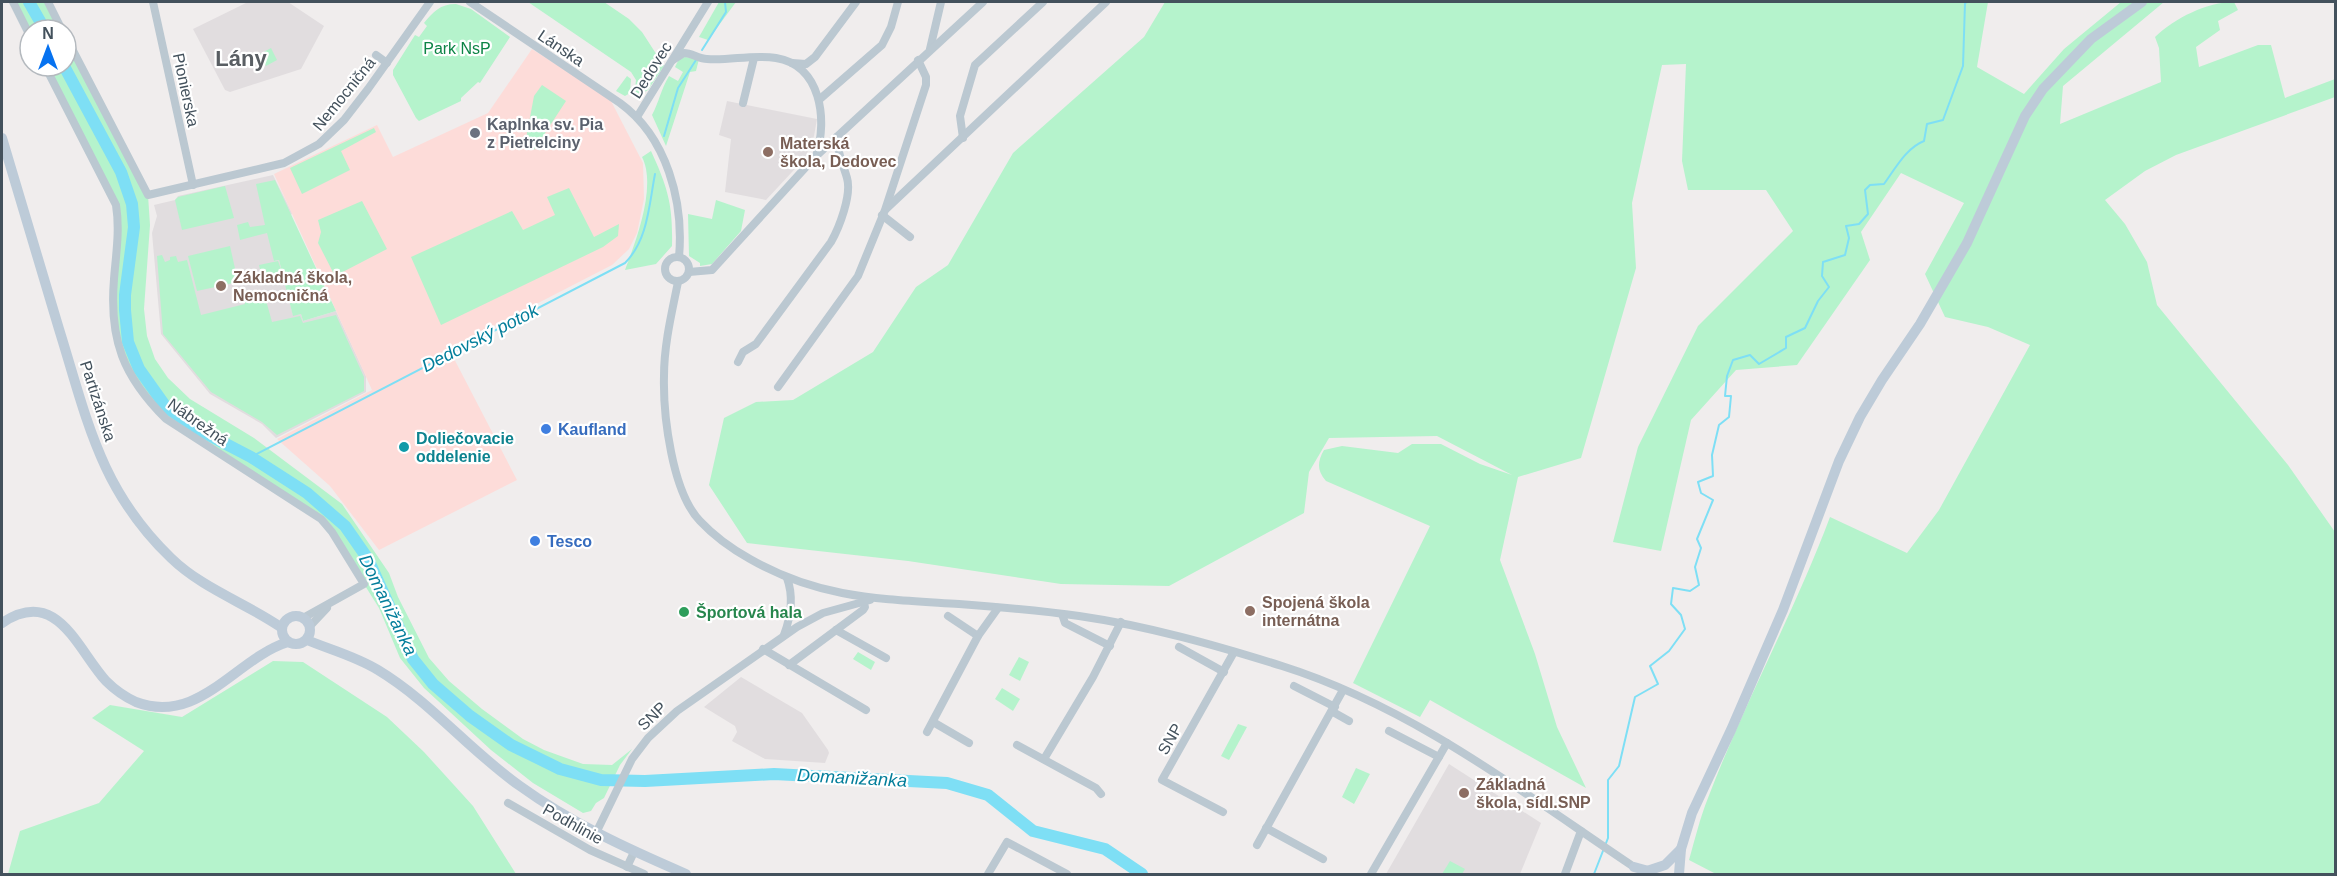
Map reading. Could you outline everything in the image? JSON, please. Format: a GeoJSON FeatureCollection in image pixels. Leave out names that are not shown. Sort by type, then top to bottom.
{"type":"FeatureCollection","features":[{"type":"Feature","properties":{"kind":"street"},"geometry":{"type":"LineString","coordinates":[[13,2],[21,18]]}},
{"type":"Feature","properties":{"kind":"street"},"geometry":{"type":"LineString","coordinates":[[48,2],[57,18]]}},
{"type":"Feature","properties":{"kind":"street","name":"Nemocničná"},"geometry":{"type":"LineString","coordinates":[[78,60],[148,195],[284,164],[320,144],[344,120],[430,2]]}},
{"type":"Feature","properties":{"kind":"street","name":"Lánska"},"geometry":{"type":"LineString","coordinates":[[470,2],[637,117]]}},
{"type":"Feature","properties":{"kind":"street","name":"Dedovec"},"geometry":{"type":"LineString","coordinates":[[680,257],[680,224],[672,180],[656,146],[637,117],[708,2]]}},
{"type":"Feature","properties":{"kind":"street"},"geometry":{"type":"LineString","coordinates":[[673,60],[679,55],[689,53],[702,58],[776,58],[806,64],[815,57],[856,2]]}},
{"type":"Feature","properties":{"kind":"street"},"geometry":{"type":"LineString","coordinates":[[820,99],[882,45],[891,27],[898,2]]}},
{"type":"Feature","properties":{"kind":"street"},"geometry":{"type":"LineString","coordinates":[[929,50],[940,2]]}},
{"type":"Feature","properties":{"kind":"street"},"geometry":{"type":"LineString","coordinates":[[689,272],[712,270],[815,157],[983,2]]}},
{"type":"Feature","properties":{"kind":"street"},"geometry":{"type":"LineString","coordinates":[[963,138],[960,116],[975,65],[1043,2]]}},
{"type":"Feature","properties":{"kind":"street"},"geometry":{"type":"LineString","coordinates":[[883,212],[1106,2]]}},
{"type":"Feature","properties":{"kind":"street"},"geometry":{"type":"LineString","coordinates":[[1679,874],[1681,849],[1692,813],[1778,621],[1839,461],[1860,417],[1920,324],[1967,243],[2025,116],[2043,89],[2091,39],[2142,2]]}},
{"type":"Feature","properties":{"kind":"street","name":"Pionierska"},"geometry":{"type":"LineString","coordinates":[[156,5],[193,185]]}},
{"type":"Feature","properties":{"kind":"street"},"geometry":{"type":"LineString","coordinates":[[376,55],[387,63]]}},
{"type":"Feature","properties":{"kind":"street"},"geometry":{"type":"LineString","coordinates":[[814,86],[812,71],[815,57]]}},
{"type":"Feature","properties":{"kind":"street"},"geometry":{"type":"LineString","coordinates":[[743,103],[754,58]]}},
{"type":"Feature","properties":{"kind":"street"},"geometry":{"type":"LineString","coordinates":[[778,387],[858,276],[895,180],[926,85],[926,77],[918,60]]}},
{"type":"Feature","properties":{"kind":"street"},"geometry":{"type":"LineString","coordinates":[[792,63],[814,86],[820,99],[820,134],[815,157]]}},
{"type":"Feature","properties":{"kind":"street","name":"Nábrežná"},"geometry":{"type":"LineString","coordinates":[[51,78],[111,190],[116,205],[119,225],[113,312],[119,354],[144,398],[166,419],[321,519],[332,532],[364,584],[332,603],[307,629]]}},
{"type":"Feature","properties":{"kind":"street"},"geometry":{"type":"LineString","coordinates":[[738,362],[742,352],[756,344],[837,231],[848,185],[837,151],[837,137]]}},
{"type":"Feature","properties":{"kind":"street","name":"Partizánska"},"geometry":{"type":"LineString","coordinates":[[2,138],[85,413],[112,485],[135,520],[181,567],[207,586],[284,626]]}},
{"type":"Feature","properties":{"kind":"street"},"geometry":{"type":"LineString","coordinates":[[895,180],[899,186],[907,189]]}},
{"type":"Feature","properties":{"kind":"street"},"geometry":{"type":"LineString","coordinates":[[883,212],[910,237]]}},
{"type":"Feature","properties":{"kind":"street"},"geometry":{"type":"LineString","coordinates":[[680,257],[688,263],[689,272],[678,282],[669,278],[665,272],[669,260],[680,257]]}},
{"type":"Feature","properties":{"kind":"street","name":"SNP"},"geometry":{"type":"LineString","coordinates":[[678,282],[664,375],[667,418],[675,469],[685,500],[700,522],[739,552],[787,578],[828,592],[876,599],[1062,614],[1121,622],[1156,629],[1284,666],[1344,690],[1447,742],[1634,867]]}},
{"type":"Feature","properties":{"kind":"street"},"geometry":{"type":"LineString","coordinates":[[784,635],[791,603],[787,578]]}},
{"type":"Feature","properties":{"kind":"street","name":"SNP"},"geometry":{"type":"LineString","coordinates":[[596,833],[627,767],[648,738],[677,711],[763,649],[823,613],[876,599]]}},
{"type":"Feature","properties":{"kind":"street"},"geometry":{"type":"LineString","coordinates":[[789,665],[862,610],[865,607],[863,602]]}},
{"type":"Feature","properties":{"kind":"street"},"geometry":{"type":"LineString","coordinates":[[927,732],[978,636],[998,608]]}},
{"type":"Feature","properties":{"kind":"street"},"geometry":{"type":"LineString","coordinates":[[2,623],[15,615],[26,613],[43,613],[55,618],[73,634],[112,687],[136,702],[156,706],[174,706],[195,700],[279,645],[288,642],[298,644],[307,629]]}},
{"type":"Feature","properties":{"kind":"street"},"geometry":{"type":"LineString","coordinates":[[1062,614],[1065,624],[1110,646]]}},
{"type":"Feature","properties":{"kind":"street"},"geometry":{"type":"LineString","coordinates":[[256,659],[284,626],[296,616],[307,629],[346,654],[376,669],[417,697],[518,785],[596,833],[633,852],[686,874]]}},
{"type":"Feature","properties":{"kind":"street"},"geometry":{"type":"LineString","coordinates":[[948,616],[978,636]]}},
{"type":"Feature","properties":{"kind":"street"},"geometry":{"type":"LineString","coordinates":[[1044,759],[1110,646],[1121,622]]}},
{"type":"Feature","properties":{"kind":"street"},"geometry":{"type":"LineString","coordinates":[[284,626],[288,642]]}},
{"type":"Feature","properties":{"kind":"street"},"geometry":{"type":"LineString","coordinates":[[836,630],[886,658]]}},
{"type":"Feature","properties":{"kind":"street"},"geometry":{"type":"LineString","coordinates":[[1179,647],[1224,672]]}},
{"type":"Feature","properties":{"kind":"street"},"geometry":{"type":"LineString","coordinates":[[763,649],[866,710]]}},
{"type":"Feature","properties":{"kind":"street","name":"SNP"},"geometry":{"type":"LineString","coordinates":[[1223,813],[1162,780],[1234,651]]}},
{"type":"Feature","properties":{"kind":"street"},"geometry":{"type":"LineString","coordinates":[[1294,686],[1349,721]]}},
{"type":"Feature","properties":{"kind":"street"},"geometry":{"type":"LineString","coordinates":[[1257,846],[1344,690]]}},
{"type":"Feature","properties":{"kind":"street"},"geometry":{"type":"LineString","coordinates":[[933,722],[969,743]]}},
{"type":"Feature","properties":{"kind":"street"},"geometry":{"type":"LineString","coordinates":[[1389,731],[1439,757]]}},
{"type":"Feature","properties":{"kind":"street"},"geometry":{"type":"LineString","coordinates":[[1371,874],[1447,742]]}},
{"type":"Feature","properties":{"kind":"street"},"geometry":{"type":"LineString","coordinates":[[1017,745],[1096,788],[1101,794]]}},
{"type":"Feature","properties":{"kind":"street","name":"Podhlinie"},"geometry":{"type":"LineString","coordinates":[[508,803],[590,850],[644,874]]}},
{"type":"Feature","properties":{"kind":"street"},"geometry":{"type":"LineString","coordinates":[[1266,828],[1323,859]]}},
{"type":"Feature","properties":{"kind":"street"},"geometry":{"type":"LineString","coordinates":[[1565,874],[1581,831]]}},
{"type":"Feature","properties":{"kind":"street"},"geometry":{"type":"LineString","coordinates":[[988,874],[1007,842],[1067,874]]}},
{"type":"Feature","properties":{"kind":"street"},"geometry":{"type":"LineString","coordinates":[[1646,873],[1665,865],[1681,849]]}},
{"type":"Feature","properties":{"kind":"street"},"geometry":{"type":"LineString","coordinates":[[627,867],[633,852]]}},
{"type":"Feature","properties":{"kind":"street"},"geometry":{"type":"LineString","coordinates":[[1634,867],[1646,873],[1661,874]]}},
{"type":"Feature","properties":{"kind":"shaded area"},"geometry":{"type":"Polygon","coordinates":[[[248,2],[288,2],[324,26],[301,69],[230,92],[225,90],[193,29],[248,2]]]}},
{"type":"Feature","properties":{"kind":"shaded area"},"geometry":{"type":"Polygon","coordinates":[[[532,49],[610,99],[643,163],[644,199],[637,233],[629,249],[612,265],[449,349],[517,480],[379,550],[330,486],[277,439],[372,390],[274,174],[377,125],[393,157],[488,113],[532,49]]]}},
{"type":"Feature","properties":{"kind":"shaded area","name":"Materská škola, Dedovec"},"geometry":{"type":"Polygon","coordinates":[[[727,101],[817,119],[814,136],[805,158],[766,200],[725,192],[731,139],[719,135],[727,101]]]}},
{"type":"Feature","properties":{"kind":"shaded area","name":"Základná škola, Nemocničná"},"geometry":{"type":"Polygon","coordinates":[[[273,175],[292,213],[274,261],[279,260],[293,315],[301,314],[303,321],[336,311],[366,376],[366,392],[276,438],[262,424],[210,394],[161,334],[152,233],[157,216],[154,205],[175,200],[178,196],[273,175]]]}},
{"type":"Feature","properties":{"kind":"shaded area"},"geometry":{"type":"Polygon","coordinates":[[[741,677],[802,713],[828,750],[825,763],[765,759],[732,741],[737,732],[735,726],[704,707],[741,677]]]}},
{"type":"Feature","properties":{"kind":"shaded area","name":"Základná škola, sídl.SNP"},"geometry":{"type":"Polygon","coordinates":[[[1449,764],[1541,823],[1520,874],[1386,874],[1449,764]]]}},
{"type":"Feature","properties":{"kind":"green space"},"geometry":{"type":"Polygon","coordinates":[[[13,2],[48,2],[56,18],[23,18],[13,2]]]}},
{"type":"Feature","properties":{"kind":"green space"},"geometry":{"type":"Polygon","coordinates":[[[528,2],[604,2],[629,19],[642,32],[664,66],[648,90],[634,97],[636,80],[631,72],[528,2]]]}},
{"type":"Feature","properties":{"kind":"green space"},"geometry":{"type":"Polygon","coordinates":[[[719,2],[736,2],[708,40],[699,37],[719,2]]]}},
{"type":"Feature","properties":{"kind":"green space"},"geometry":{"type":"Polygon","coordinates":[[[1165,2],[1988,2],[1977,67],[2024,94],[2064,49],[2121,2],[2164,2],[2063,86],[2060,124],[2161,82],[2159,48],[2155,37],[2192,12],[2213,5],[2234,2],[2238,10],[2218,21],[2220,30],[2196,47],[2199,67],[2258,45],[2271,45],[2285,98],[2335,79],[2335,97],[2176,155],[2145,171],[2105,200],[2125,224],[2147,262],[2157,305],[2288,465],[2335,532],[2335,874],[1716,874],[1689,860],[1702,813],[1722,763],[1801,588],[1830,517],[1907,553],[1939,510],[2030,345],[1988,327],[1945,317],[1925,274],[1964,203],[1901,173],[1861,232],[1870,260],[1797,365],[1736,370],[1691,420],[1661,551],[1613,542],[1638,447],[1698,326],[1793,231],[1766,190],[1688,190],[1682,161],[1686,64],[1662,65],[1632,203],[1636,268],[1581,458],[1518,477],[1500,560],[1535,654],[1557,727],[1586,788],[1430,700],[1420,717],[1353,683],[1430,526],[1326,481],[1321,474],[1320,458],[1324,450],[1342,446],[1398,453],[1412,444],[1441,444],[1480,464],[1512,475],[1437,436],[1329,438],[1309,472],[1304,513],[1169,586],[1061,584],[908,561],[747,543],[709,485],[724,418],[756,402],[793,400],[873,352],[916,287],[948,265],[1013,153],[1144,37],[1165,2]]]}},
{"type":"Feature","properties":{"kind":"green space","name":"Park NsP"},"geometry":{"type":"Polygon","coordinates":[[[456,4],[471,9],[510,37],[480,83],[478,82],[461,98],[461,101],[419,121],[393,75],[393,70],[415,35],[419,37],[427,26],[424,23],[431,15],[441,7],[456,4]]]}},
{"type":"Feature","properties":{"kind":"green space"},"geometry":{"type":"Polygon","coordinates":[[[271,48],[277,60],[266,66],[260,54],[271,48]]]}},
{"type":"Feature","properties":{"kind":"green space"},"geometry":{"type":"Polygon","coordinates":[[[685,57],[699,59],[696,71],[690,72],[666,146],[652,115],[669,76],[678,81],[683,72],[675,67],[679,59],[685,57]]]}},
{"type":"Feature","properties":{"kind":"green space"},"geometry":{"type":"Polygon","coordinates":[[[78,60],[148,195],[150,225],[144,309],[147,336],[155,359],[168,378],[190,399],[254,438],[342,504],[389,573],[398,597],[429,658],[449,681],[482,709],[523,739],[544,750],[583,764],[612,765],[632,749],[620,765],[604,798],[596,803],[591,811],[583,813],[533,783],[491,750],[424,688],[400,658],[379,608],[327,525],[166,419],[130,375],[113,312],[116,205],[51,78],[78,78],[78,60]]]}},
{"type":"Feature","properties":{"kind":"green space"},"geometry":{"type":"Polygon","coordinates":[[[627,76],[631,79],[630,93],[625,96],[616,91],[627,76]]]}},
{"type":"Feature","properties":{"kind":"green space"},"geometry":{"type":"Polygon","coordinates":[[[542,85],[566,101],[534,150],[525,144],[534,96],[542,85]]]}},
{"type":"Feature","properties":{"kind":"green space"},"geometry":{"type":"Polygon","coordinates":[[[374,128],[376,132],[341,151],[350,170],[302,194],[290,168],[374,128]]]}},
{"type":"Feature","properties":{"kind":"green space"},"geometry":{"type":"Polygon","coordinates":[[[651,151],[668,197],[672,219],[672,246],[656,264],[625,270],[639,229],[646,198],[646,169],[642,157],[651,151]]]}},
{"type":"Feature","properties":{"kind":"green space"},"geometry":{"type":"Polygon","coordinates":[[[275,180],[336,311],[303,321],[301,314],[293,316],[282,273],[262,278],[259,265],[278,261],[282,272],[279,260],[274,261],[267,233],[240,240],[237,225],[248,222],[250,227],[265,225],[256,184],[275,180]]]}},
{"type":"Feature","properties":{"kind":"green space"},"geometry":{"type":"Polygon","coordinates":[[[225,186],[234,218],[182,230],[175,200],[178,197],[225,186]]]}},
{"type":"Feature","properties":{"kind":"green space"},"geometry":{"type":"Polygon","coordinates":[[[569,188],[594,237],[619,224],[618,236],[603,247],[441,325],[411,257],[512,211],[523,230],[555,215],[547,197],[569,188]]]}},
{"type":"Feature","properties":{"kind":"green space"},"geometry":{"type":"Polygon","coordinates":[[[716,200],[745,210],[741,231],[712,264],[700,266],[700,263],[689,256],[688,214],[712,219],[716,200]]]}},
{"type":"Feature","properties":{"kind":"green space"},"geometry":{"type":"Polygon","coordinates":[[[362,201],[387,249],[335,276],[318,243],[321,232],[318,220],[362,201]]]}},
{"type":"Feature","properties":{"kind":"green space"},"geometry":{"type":"Polygon","coordinates":[[[230,246],[238,282],[197,291],[188,256],[230,246]]]}},
{"type":"Feature","properties":{"kind":"green space"},"geometry":{"type":"Polygon","coordinates":[[[162,255],[165,262],[170,260],[170,257],[176,256],[178,262],[187,260],[201,315],[245,304],[244,298],[264,293],[272,322],[300,316],[303,323],[336,315],[364,377],[364,391],[277,435],[262,422],[211,392],[163,334],[157,256],[162,255]]]}},
{"type":"Feature","properties":{"kind":"green space"},"geometry":{"type":"Polygon","coordinates":[[[858,652],[875,662],[871,670],[853,659],[858,652]]]}},
{"type":"Feature","properties":{"kind":"green space"},"geometry":{"type":"Polygon","coordinates":[[[1019,657],[1029,662],[1020,681],[1009,675],[1019,657]]]}},
{"type":"Feature","properties":{"kind":"green space"},"geometry":{"type":"Polygon","coordinates":[[[273,661],[303,662],[387,717],[424,752],[473,806],[516,874],[8,874],[20,831],[99,803],[144,751],[92,718],[110,705],[182,717],[273,661]]]}},
{"type":"Feature","properties":{"kind":"green space"},"geometry":{"type":"Polygon","coordinates":[[[1002,688],[1020,699],[1013,711],[995,699],[1002,688]]]}},
{"type":"Feature","properties":{"kind":"green space"},"geometry":{"type":"Polygon","coordinates":[[[1238,724],[1247,727],[1229,760],[1221,756],[1238,724]]]}},
{"type":"Feature","properties":{"kind":"green space"},"geometry":{"type":"Polygon","coordinates":[[[1356,768],[1370,774],[1354,804],[1342,797],[1356,768]]]}},
{"type":"Feature","properties":{"kind":"green space"},"geometry":{"type":"Polygon","coordinates":[[[1450,861],[1465,869],[1462,874],[1442,874],[1450,861]]]}},
{"type":"Feature","properties":{"kind":"waterway","name":"Domanižanka"},"geometry":{"type":"LineString","coordinates":[[29,2],[38,18]]}},
{"type":"Feature","properties":{"kind":"waterway","name":"Dedovský potok"},"geometry":{"type":"LineString","coordinates":[[702,50],[726,12],[725,2]]}},
{"type":"Feature","properties":{"kind":"waterway"},"geometry":{"type":"LineString","coordinates":[[1594,874],[1608,838],[1608,780],[1619,766],[1635,697],[1658,684],[1650,666],[1669,651],[1685,629],[1681,615],[1671,604],[1673,588],[1690,591],[1699,585],[1695,567],[1701,548],[1697,539],[1713,500],[1701,493],[1698,482],[1713,476],[1712,455],[1719,425],[1729,417],[1731,396],[1725,396],[1727,376],[1733,360],[1750,355],[1759,364],[1786,348],[1786,337],[1805,328],[1818,301],[1829,287],[1822,276],[1823,262],[1845,255],[1849,238],[1846,226],[1859,224],[1868,214],[1865,190],[1870,185],[1884,184],[1906,154],[1924,141],[1927,124],[1943,120],[1963,66],[1965,3],[1967,2]]}},
{"type":"Feature","properties":{"kind":"waterway","name":"Dedovský potok"},"geometry":{"type":"LineString","coordinates":[[664,136],[678,88],[696,60]]}},
{"type":"Feature","properties":{"kind":"waterway","name":"Domanižanka"},"geometry":{"type":"LineString","coordinates":[[70,78],[121,172],[132,204],[134,227],[125,310],[128,342],[139,369],[166,407],[201,431],[251,457],[307,493],[345,526],[368,559],[413,659],[433,684],[470,716],[511,745],[560,769],[601,780],[645,781],[774,774],[947,783],[988,795],[1033,831],[1105,849],[1142,874]]}},
{"type":"Feature","properties":{"kind":"waterway","name":"Dedovský potok"},"geometry":{"type":"LineString","coordinates":[[251,457],[625,263],[633,254],[643,233],[655,174]]}},
{"type":"Feature","properties":{"kind":"place","name":"Kaplnka sv. Pia z Pietrelciny"},"geometry":{"type":"Point","coordinates":[475,133]}},
{"type":"Feature","properties":{"kind":"place","name":"Materská škola, Dedovec"},"geometry":{"type":"Point","coordinates":[768,152]}},
{"type":"Feature","properties":{"kind":"place","name":"Základná škola, Nemocničná"},"geometry":{"type":"Point","coordinates":[221,286]}},
{"type":"Feature","properties":{"kind":"place","name":"Kaufland"},"geometry":{"type":"Point","coordinates":[546,429]}},
{"type":"Feature","properties":{"kind":"place","name":"Doliečovacie oddelenie"},"geometry":{"type":"Point","coordinates":[404,447]}},
{"type":"Feature","properties":{"kind":"place","name":"Tesco"},"geometry":{"type":"Point","coordinates":[535,541]}},
{"type":"Feature","properties":{"kind":"place","name":"Spojená škola internátna"},"geometry":{"type":"Point","coordinates":[1250,611]}},
{"type":"Feature","properties":{"kind":"place","name":"Športová hala"},"geometry":{"type":"Point","coordinates":[684,612]}},
{"type":"Feature","properties":{"kind":"place","name":"Základná škola, sídl.SNP"},"geometry":{"type":"Point","coordinates":[1464,793]}},
{"type":"Feature","properties":{"kind":"district","name":"Lány"},"geometry":{"type":"Point","coordinates":[241,58]}}]}
